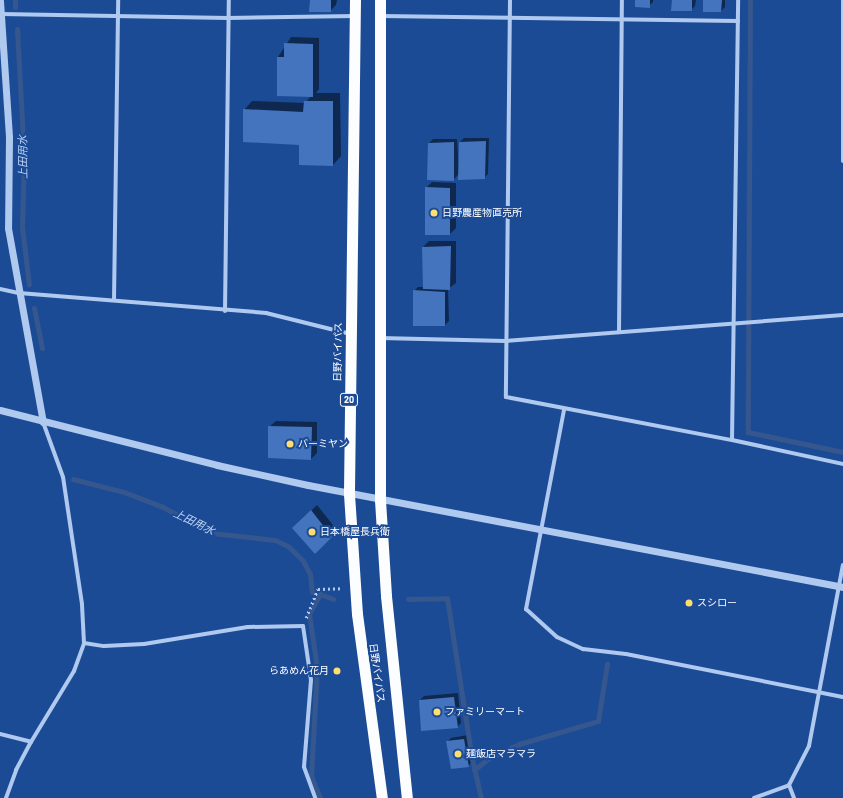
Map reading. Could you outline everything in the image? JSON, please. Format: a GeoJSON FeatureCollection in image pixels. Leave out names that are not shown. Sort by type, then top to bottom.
{"type":"FeatureCollection","features":[{"type":"Feature","properties":{"kind":"highway","name":"日野バイパス"},"geometry":{"type":"LineString","coordinates":[[355,0],[354,212],[350,334],[349,494],[354,588],[382,798]]}},
{"type":"Feature","properties":{"kind":"highway","name":"日野バイパス"},"geometry":{"type":"LineString","coordinates":[[380,0],[380,500],[386,596],[407,798]]}},
{"type":"Feature","properties":{"kind":"street"},"geometry":{"type":"LineString","coordinates":[[114,300],[118,0]]}},
{"type":"Feature","properties":{"kind":"street"},"geometry":{"type":"LineString","coordinates":[[225,311],[229,0]]}},
{"type":"Feature","properties":{"kind":"street"},"geometry":{"type":"LineString","coordinates":[[510,0],[506,397],[564,410],[732,440],[843,464]]}},
{"type":"Feature","properties":{"kind":"street"},"geometry":{"type":"LineString","coordinates":[[619,332],[622,0]]}},
{"type":"Feature","properties":{"kind":"street"},"geometry":{"type":"LineString","coordinates":[[732,440],[735,324],[738,0]]}},
{"type":"Feature","properties":{"kind":"street"},"geometry":{"type":"LineString","coordinates":[[842,0],[843,161]]}},
{"type":"Feature","properties":{"kind":"street"},"geometry":{"type":"LineString","coordinates":[[0,2],[9,137],[8,228],[43,422],[63,477],[82,604],[84,643],[74,671],[31,742],[16,770],[6,798]]}},
{"type":"Feature","properties":{"kind":"street"},"geometry":{"type":"LineString","coordinates":[[1,14],[228,18],[355,16]]}},
{"type":"Feature","properties":{"kind":"street"},"geometry":{"type":"LineString","coordinates":[[380,16],[738,21]]}},
{"type":"Feature","properties":{"kind":"street"},"geometry":{"type":"LineString","coordinates":[[0,289],[19,293],[114,300],[225,311],[266,313],[350,334]]}},
{"type":"Feature","properties":{"kind":"street"},"geometry":{"type":"LineString","coordinates":[[380,338],[506,341],[843,315]]}},
{"type":"Feature","properties":{"kind":"street"},"geometry":{"type":"LineString","coordinates":[[0,410],[217,465],[349,494],[841,587]]}},
{"type":"Feature","properties":{"kind":"street"},"geometry":{"type":"LineString","coordinates":[[564,410],[526,609],[558,637],[583,650],[626,654],[843,697]]}},
{"type":"Feature","properties":{"kind":"street"},"geometry":{"type":"LineString","coordinates":[[754,798],[789,785],[809,746],[818,692],[841,587],[843,565]]}},
{"type":"Feature","properties":{"kind":"street"},"geometry":{"type":"LineString","coordinates":[[84,643],[104,646],[144,644],[248,627],[303,626],[311,680],[304,767],[315,798]]}},
{"type":"Feature","properties":{"kind":"street"},"geometry":{"type":"LineString","coordinates":[[0,734],[31,742]]}},
{"type":"Feature","properties":{"kind":"street"},"geometry":{"type":"LineString","coordinates":[[789,785],[794,798]]}},
{"type":"Feature","properties":{"kind":"path"},"geometry":{"type":"LineString","coordinates":[[303,626],[318,589],[354,588]]}},
{"type":"Feature","properties":{"kind":"building"},"geometry":{"type":"Polygon","coordinates":[[[310,0],[331,0],[331,12],[309,12],[310,0]]]}},
{"type":"Feature","properties":{"kind":"building"},"geometry":{"type":"Polygon","coordinates":[[[635,0],[650,0],[650,8],[635,7],[635,0]]]}},
{"type":"Feature","properties":{"kind":"building"},"geometry":{"type":"Polygon","coordinates":[[[672,0],[692,0],[692,11],[671,11],[672,0]]]}},
{"type":"Feature","properties":{"kind":"building"},"geometry":{"type":"Polygon","coordinates":[[[703,0],[722,0],[721,12],[703,12],[703,0]]]}},
{"type":"Feature","properties":{"kind":"building"},"geometry":{"type":"Polygon","coordinates":[[[284,43],[313,44],[313,97],[277,96],[277,57],[284,57],[284,43]]]}},
{"type":"Feature","properties":{"kind":"building"},"geometry":{"type":"Polygon","coordinates":[[[304,101],[333,101],[333,166],[299,165],[299,145],[243,142],[243,109],[303,112],[304,101]]]}},
{"type":"Feature","properties":{"kind":"building"},"geometry":{"type":"Polygon","coordinates":[[[486,141],[485,179],[458,180],[459,142],[486,141]]]}},
{"type":"Feature","properties":{"kind":"building"},"geometry":{"type":"Polygon","coordinates":[[[454,142],[454,181],[427,180],[428,143],[454,142]]]}},
{"type":"Feature","properties":{"kind":"building"},"geometry":{"type":"Polygon","coordinates":[[[425,187],[450,188],[450,235],[425,235],[425,187]]]}},
{"type":"Feature","properties":{"kind":"building"},"geometry":{"type":"Polygon","coordinates":[[[451,246],[450,290],[423,289],[422,247],[451,246]]]}},
{"type":"Feature","properties":{"kind":"building"},"geometry":{"type":"Polygon","coordinates":[[[413,290],[445,292],[445,326],[413,326],[413,290]]]}},
{"type":"Feature","properties":{"kind":"building"},"geometry":{"type":"Polygon","coordinates":[[[268,426],[312,427],[311,460],[268,458],[268,426]]]}},
{"type":"Feature","properties":{"kind":"building","name":"日本橋屋長兵衛"},"geometry":{"type":"Polygon","coordinates":[[[311,510],[332,537],[315,554],[292,528],[311,510]]]}},
{"type":"Feature","properties":{"kind":"building"},"geometry":{"type":"Polygon","coordinates":[[[454,697],[458,728],[421,731],[419,700],[454,697]]]}},
{"type":"Feature","properties":{"kind":"building","name":"麺飯店マラマラ"},"geometry":{"type":"Polygon","coordinates":[[[464,739],[469,767],[451,769],[446,741],[464,739]]]}},
{"type":"Feature","properties":{"kind":"waterway","name":"上田用水"},"geometry":{"type":"LineString","coordinates":[[15,0],[15,7]]}},
{"type":"Feature","properties":{"kind":"waterway"},"geometry":{"type":"LineString","coordinates":[[750,0],[748,432],[843,452]]}},
{"type":"Feature","properties":{"kind":"waterway","name":"上田用水"},"geometry":{"type":"LineString","coordinates":[[17,29],[24,159],[22,227],[29,285]]}},
{"type":"Feature","properties":{"kind":"waterway","name":"上田用水"},"geometry":{"type":"LineString","coordinates":[[34,308],[42,348]]}},
{"type":"Feature","properties":{"kind":"waterway","name":"上田用水"},"geometry":{"type":"LineString","coordinates":[[73,479],[124,492],[161,506],[211,533],[275,540],[288,546],[303,561],[310,574],[312,592]]}},
{"type":"Feature","properties":{"kind":"waterway"},"geometry":{"type":"LineString","coordinates":[[320,798],[311,776],[317,668],[309,614],[320,594],[333,599]]}},
{"type":"Feature","properties":{"kind":"waterway","name":"上田用水"},"geometry":{"type":"LineString","coordinates":[[408,599],[447,598],[472,759],[481,798]]}},
{"type":"Feature","properties":{"kind":"waterway"},"geometry":{"type":"LineString","coordinates":[[474,770],[489,758],[519,744],[598,721],[607,664]]}},
{"type":"Feature","properties":{"kind":"place","name":"日野農産物直売所"},"geometry":{"type":"Point","coordinates":[434,213]}},
{"type":"Feature","properties":{"kind":"place","name":"バーミヤン"},"geometry":{"type":"Point","coordinates":[290,444]}},
{"type":"Feature","properties":{"kind":"place","name":"日本橋屋長兵衛"},"geometry":{"type":"Point","coordinates":[312,532]}},
{"type":"Feature","properties":{"kind":"place","name":"スシロー"},"geometry":{"type":"Point","coordinates":[689,603]}},
{"type":"Feature","properties":{"kind":"place","name":"らあめん花月"},"geometry":{"type":"Point","coordinates":[337,671]}},
{"type":"Feature","properties":{"kind":"place","name":"ファミリーマート"},"geometry":{"type":"Point","coordinates":[437,712]}},
{"type":"Feature","properties":{"kind":"place","name":"麺飯店マラマラ"},"geometry":{"type":"Point","coordinates":[458,754]}}]}
